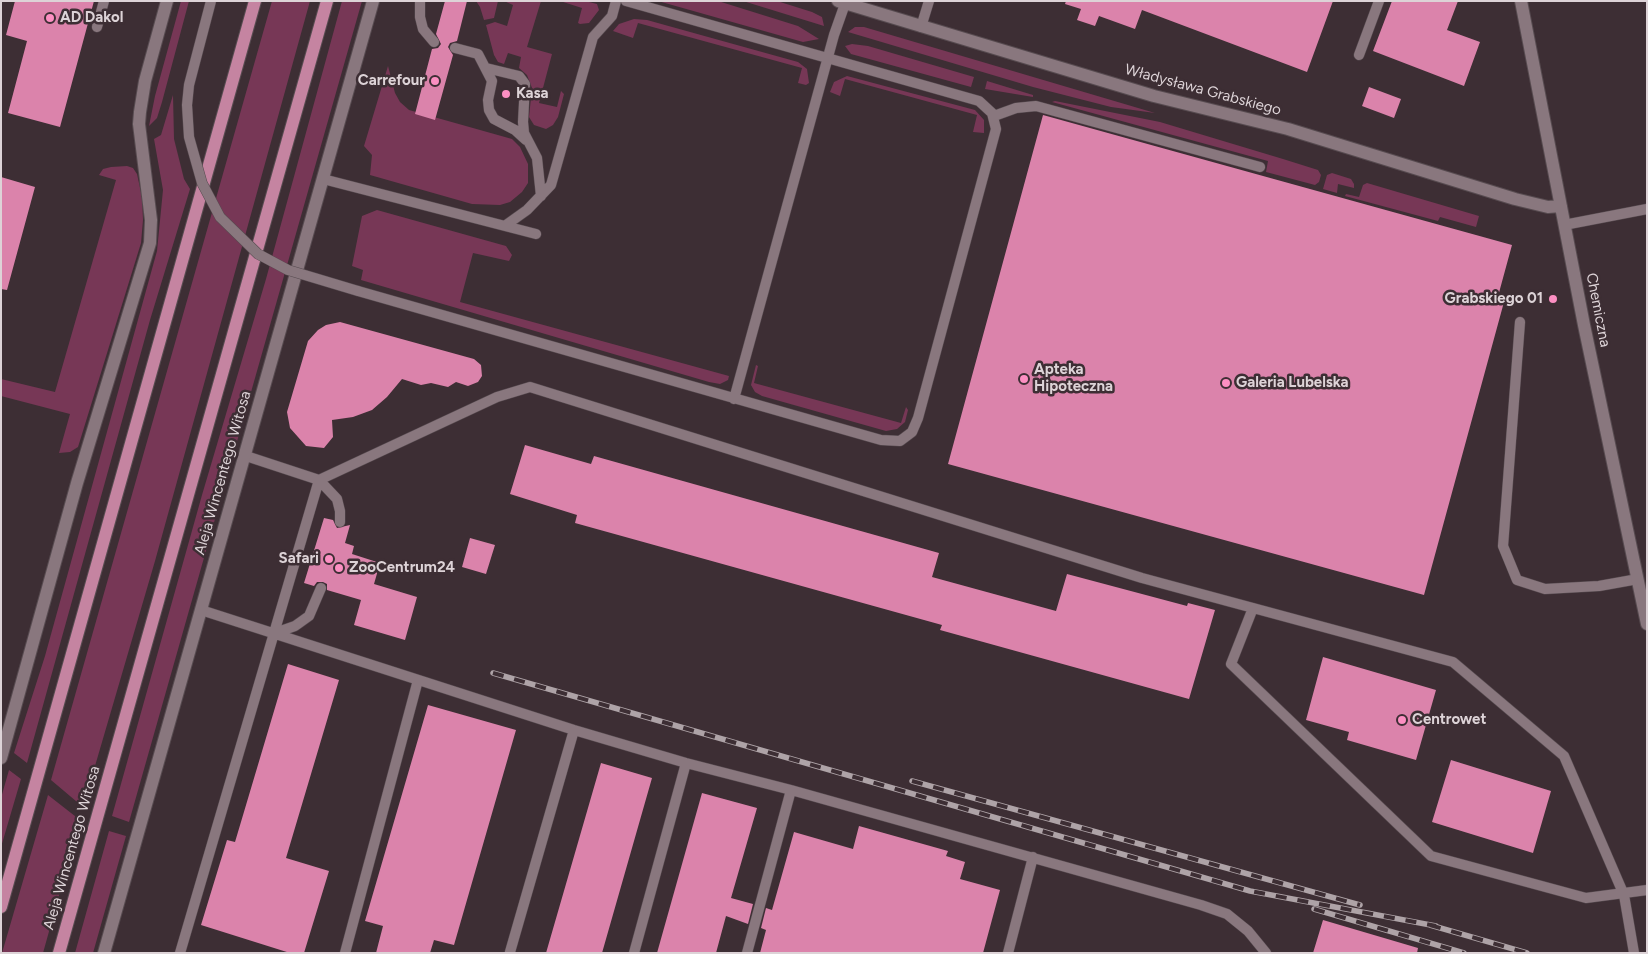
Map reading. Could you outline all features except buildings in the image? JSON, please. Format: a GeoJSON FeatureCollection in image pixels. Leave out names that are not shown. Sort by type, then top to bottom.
{"type":"FeatureCollection","features":[{"type":"Feature","properties":{"kind":"main road"},"geometry":{"type":"LineString","coordinates":[[1,908],[256,1]]}},
{"type":"Feature","properties":{"kind":"main road","name":"Aleja Wincentego Witosa"},"geometry":{"type":"LineString","coordinates":[[59,953],[327,1]]}},
{"type":"Feature","properties":{"kind":"street"},"geometry":{"type":"LineString","coordinates":[[1,758],[77,483],[150,243],[151,220],[140,132],[140,112],[145,82],[167,1]]}},
{"type":"Feature","properties":{"kind":"street","name":"Aleja Wincentego Witosa"},"geometry":{"type":"LineString","coordinates":[[104,953],[246,456],[373,1]]}},
{"type":"Feature","properties":{"kind":"street","name":"Chemiczna"},"geometry":{"type":"LineString","coordinates":[[1521,1],[1564,225],[1647,624]]}},
{"type":"Feature","properties":{"kind":"street","name":"Władysława Grabskiego"},"geometry":{"type":"LineString","coordinates":[[843,2],[1154,96],[1288,129],[1515,199],[1548,207],[1561,206]]}},
{"type":"Feature","properties":{"kind":"lane"},"geometry":{"type":"LineString","coordinates":[[97,27],[104,1]]}},
{"type":"Feature","properties":{"kind":"lane"},"geometry":{"type":"LineString","coordinates":[[211,1],[189,85],[187,105],[189,137],[202,183],[220,217],[258,254],[288,270],[358,291],[734,399],[891,442],[900,441],[912,432],[938,345],[996,129],[994,116],[987,106],[979,101],[626,1]]}},
{"type":"Feature","properties":{"kind":"lane"},"geometry":{"type":"LineString","coordinates":[[420,1],[420,17],[423,29],[434,42]]}},
{"type":"Feature","properties":{"kind":"lane"},"geometry":{"type":"LineString","coordinates":[[506,225],[527,210],[551,185],[592,37],[612,16],[616,1]]}},
{"type":"Feature","properties":{"kind":"lane"},"geometry":{"type":"LineString","coordinates":[[922,27],[929,1]]}},
{"type":"Feature","properties":{"kind":"lane"},"geometry":{"type":"LineString","coordinates":[[1359,55],[1379,1]]}},
{"type":"Feature","properties":{"kind":"lane"},"geometry":{"type":"LineString","coordinates":[[734,399],[843,2]]}},
{"type":"Feature","properties":{"kind":"lane"},"geometry":{"type":"LineString","coordinates":[[455,48],[478,54],[492,81],[488,110],[494,119],[522,135],[531,146]]}},
{"type":"Feature","properties":{"kind":"lane"},"geometry":{"type":"LineString","coordinates":[[486,68],[519,76],[522,79],[526,91],[523,122],[524,133],[537,158],[541,196]]}},
{"type":"Feature","properties":{"kind":"lane"},"geometry":{"type":"LineString","coordinates":[[994,116],[1016,108],[1036,106],[1260,167]]}},
{"type":"Feature","properties":{"kind":"lane"},"geometry":{"type":"LineString","coordinates":[[323,179],[536,234]]}},
{"type":"Feature","properties":{"kind":"lane"},"geometry":{"type":"LineString","coordinates":[[1564,225],[1647,209]]}},
{"type":"Feature","properties":{"kind":"lane"},"geometry":{"type":"LineString","coordinates":[[1520,322],[1503,546],[1517,580],[1545,589],[1599,586],[1638,579]]}},
{"type":"Feature","properties":{"kind":"lane"},"geometry":{"type":"LineString","coordinates":[[180,953],[319,480],[497,397],[530,387],[1142,578],[1453,662],[1564,756],[1624,895],[1634,953]]}},
{"type":"Feature","properties":{"kind":"lane"},"geometry":{"type":"LineString","coordinates":[[246,456],[319,480],[337,499],[340,522]]}},
{"type":"Feature","properties":{"kind":"lane"},"geometry":{"type":"LineString","coordinates":[[275,633],[295,626],[308,616],[321,588]]}},
{"type":"Feature","properties":{"kind":"lane"},"geometry":{"type":"LineString","coordinates":[[1253,608],[1232,664],[1432,856],[1586,898],[1624,895],[1647,890]]}},
{"type":"Feature","properties":{"kind":"lane"},"geometry":{"type":"LineString","coordinates":[[201,610],[686,764],[791,790],[1033,857],[1227,914],[1248,931],[1266,953]]}},
{"type":"Feature","properties":{"kind":"lane"},"geometry":{"type":"LineString","coordinates":[[345,953],[418,680]]}},
{"type":"Feature","properties":{"kind":"lane"},"geometry":{"type":"LineString","coordinates":[[510,952],[574,730]]}},
{"type":"Feature","properties":{"kind":"lane"},"geometry":{"type":"LineString","coordinates":[[634,953],[686,764]]}},
{"type":"Feature","properties":{"kind":"lane"},"geometry":{"type":"LineString","coordinates":[[747,953],[791,790]]}},
{"type":"Feature","properties":{"kind":"lane"},"geometry":{"type":"LineString","coordinates":[[1008,953],[1033,857]]}},
{"type":"Feature","properties":{"kind":"shaded area"},"geometry":{"type":"Polygon","coordinates":[[[181,1],[189,1],[157,118],[149,126],[155,96],[181,1]]]}},
{"type":"Feature","properties":{"kind":"shaded area"},"geometry":{"type":"Polygon","coordinates":[[[272,1],[310,1],[155,561],[83,807],[51,780],[272,1]]]}},
{"type":"Feature","properties":{"kind":"shaded area"},"geometry":{"type":"Polygon","coordinates":[[[342,1],[362,1],[129,822],[112,816],[202,495],[266,279],[342,1]]]}},
{"type":"Feature","properties":{"kind":"shaded area"},"geometry":{"type":"Polygon","coordinates":[[[476,1],[498,1],[494,18],[484,20],[476,1]]]}},
{"type":"Feature","properties":{"kind":"shaded area"},"geometry":{"type":"Polygon","coordinates":[[[504,1],[541,1],[527,47],[552,54],[539,103],[557,107],[561,91],[564,94],[558,117],[553,125],[546,129],[534,125],[529,117],[532,88],[527,75],[519,68],[521,57],[508,53],[504,64],[498,62],[494,55],[486,25],[495,22],[507,26],[513,5],[504,1]]]}},
{"type":"Feature","properties":{"kind":"shaded area"},"geometry":{"type":"Polygon","coordinates":[[[560,1],[585,1],[597,4],[599,10],[589,23],[580,24],[578,23],[582,8],[560,1]]]}},
{"type":"Feature","properties":{"kind":"shaded area"},"geometry":{"type":"Polygon","coordinates":[[[658,1],[718,1],[798,26],[819,39],[803,42],[658,1]]]}},
{"type":"Feature","properties":{"kind":"shaded area"},"geometry":{"type":"Polygon","coordinates":[[[743,1],[777,1],[822,17],[824,26],[743,1]]]}},
{"type":"Feature","properties":{"kind":"shaded area"},"geometry":{"type":"Polygon","coordinates":[[[634,19],[647,20],[798,62],[807,69],[809,83],[806,85],[798,83],[802,68],[638,23],[633,38],[613,31],[619,24],[634,19]]]}},
{"type":"Feature","properties":{"kind":"shaded area"},"geometry":{"type":"Polygon","coordinates":[[[855,27],[864,27],[1155,113],[1111,107],[1033,87],[848,32],[855,27]]]}},
{"type":"Feature","properties":{"kind":"shaded area"},"geometry":{"type":"Polygon","coordinates":[[[852,44],[868,46],[974,77],[971,87],[851,54],[845,46],[852,44]]]}},
{"type":"Feature","properties":{"kind":"shaded area"},"geometry":{"type":"Polygon","coordinates":[[[388,66],[395,93],[400,102],[409,110],[512,139],[520,147],[528,164],[528,183],[522,192],[510,202],[500,205],[472,204],[370,175],[372,155],[364,146],[388,66]]]}},
{"type":"Feature","properties":{"kind":"shaded area"},"geometry":{"type":"Polygon","coordinates":[[[847,76],[975,110],[984,120],[984,133],[973,132],[977,115],[845,79],[840,96],[830,92],[834,82],[847,76]]]}},
{"type":"Feature","properties":{"kind":"shaded area"},"geometry":{"type":"Polygon","coordinates":[[[987,81],[1033,95],[1033,97],[985,89],[987,81]]]}},
{"type":"Feature","properties":{"kind":"shaded area"},"geometry":{"type":"Polygon","coordinates":[[[173,95],[174,139],[184,179],[190,189],[150,320],[27,763],[14,753],[45,656],[157,251],[163,190],[154,139],[161,135],[173,95]]]}},
{"type":"Feature","properties":{"kind":"shaded area"},"geometry":{"type":"Polygon","coordinates":[[[1055,101],[1160,122],[1283,159],[1318,170],[1321,175],[1319,182],[1315,185],[1266,172],[1268,161],[1052,102],[1055,101]]]}},
{"type":"Feature","properties":{"kind":"shaded area"},"geometry":{"type":"Polygon","coordinates":[[[127,166],[133,168],[137,174],[142,197],[141,243],[78,447],[70,452],[59,453],[70,414],[1,396],[1,379],[55,392],[116,180],[99,175],[103,169],[127,166]]]}},
{"type":"Feature","properties":{"kind":"shaded area"},"geometry":{"type":"Polygon","coordinates":[[[1332,173],[1351,179],[1354,188],[1338,184],[1337,193],[1323,189],[1327,175],[1332,173]]]}},
{"type":"Feature","properties":{"kind":"shaded area"},"geometry":{"type":"Polygon","coordinates":[[[1367,183],[1479,216],[1476,227],[1440,217],[1438,221],[1345,196],[1346,194],[1359,197],[1363,185],[1367,183]]]}},
{"type":"Feature","properties":{"kind":"shaded area"},"geometry":{"type":"Polygon","coordinates":[[[377,210],[506,246],[512,255],[509,261],[473,253],[460,302],[729,376],[728,380],[720,384],[709,382],[361,280],[363,270],[352,266],[362,216],[377,210]]]}},
{"type":"Feature","properties":{"kind":"shaded area"},"geometry":{"type":"Polygon","coordinates":[[[756,365],[758,366],[754,383],[901,423],[906,407],[908,410],[905,422],[897,429],[886,431],[762,396],[755,392],[751,385],[756,365]]]}},
{"type":"Feature","properties":{"kind":"shaded area"},"geometry":{"type":"Polygon","coordinates":[[[9,770],[21,779],[1,847],[1,798],[9,770]]]}},
{"type":"Feature","properties":{"kind":"shaded area"},"geometry":{"type":"Polygon","coordinates":[[[48,795],[80,820],[43,953],[2,953],[48,795]]]}},
{"type":"Feature","properties":{"kind":"shaded area"},"geometry":{"type":"Polygon","coordinates":[[[109,831],[126,836],[93,953],[75,953],[109,831]]]}},
{"type":"Feature","properties":{"kind":"railway"},"geometry":{"type":"LineString","coordinates":[[493,673],[1250,891],[1436,926]]}},
{"type":"Feature","properties":{"kind":"railway"},"geometry":{"type":"LineString","coordinates":[[912,781],[1360,905]]}},
{"type":"Feature","properties":{"kind":"railway"},"geometry":{"type":"LineString","coordinates":[[1314,909],[1464,953]]}},
{"type":"Feature","properties":{"kind":"railway"},"geometry":{"type":"LineString","coordinates":[[1430,925],[1527,953]]}},
{"type":"Feature","properties":{"kind":"place","name":"AD Dakol"},"geometry":{"type":"Point","coordinates":[50,18]}},
{"type":"Feature","properties":{"kind":"place","name":"Carrefour"},"geometry":{"type":"Point","coordinates":[435,81]}},
{"type":"Feature","properties":{"kind":"place","name":"Kasa"},"geometry":{"type":"Point","coordinates":[506,94]}},
{"type":"Feature","properties":{"kind":"place","name":"Grabskiego 01"},"geometry":{"type":"Point","coordinates":[1553,299]}},
{"type":"Feature","properties":{"kind":"place","name":"Apteka Hipoteczna"},"geometry":{"type":"Point","coordinates":[1024,379]}},
{"type":"Feature","properties":{"kind":"place","name":"Galeria Lubelska"},"geometry":{"type":"Point","coordinates":[1226,383]}},
{"type":"Feature","properties":{"kind":"place","name":"Safari"},"geometry":{"type":"Point","coordinates":[329,559]}},
{"type":"Feature","properties":{"kind":"place","name":"ZooCentrum24"},"geometry":{"type":"Point","coordinates":[339,568]}},
{"type":"Feature","properties":{"kind":"place","name":"Centrowet"},"geometry":{"type":"Point","coordinates":[1402,720]}}]}
